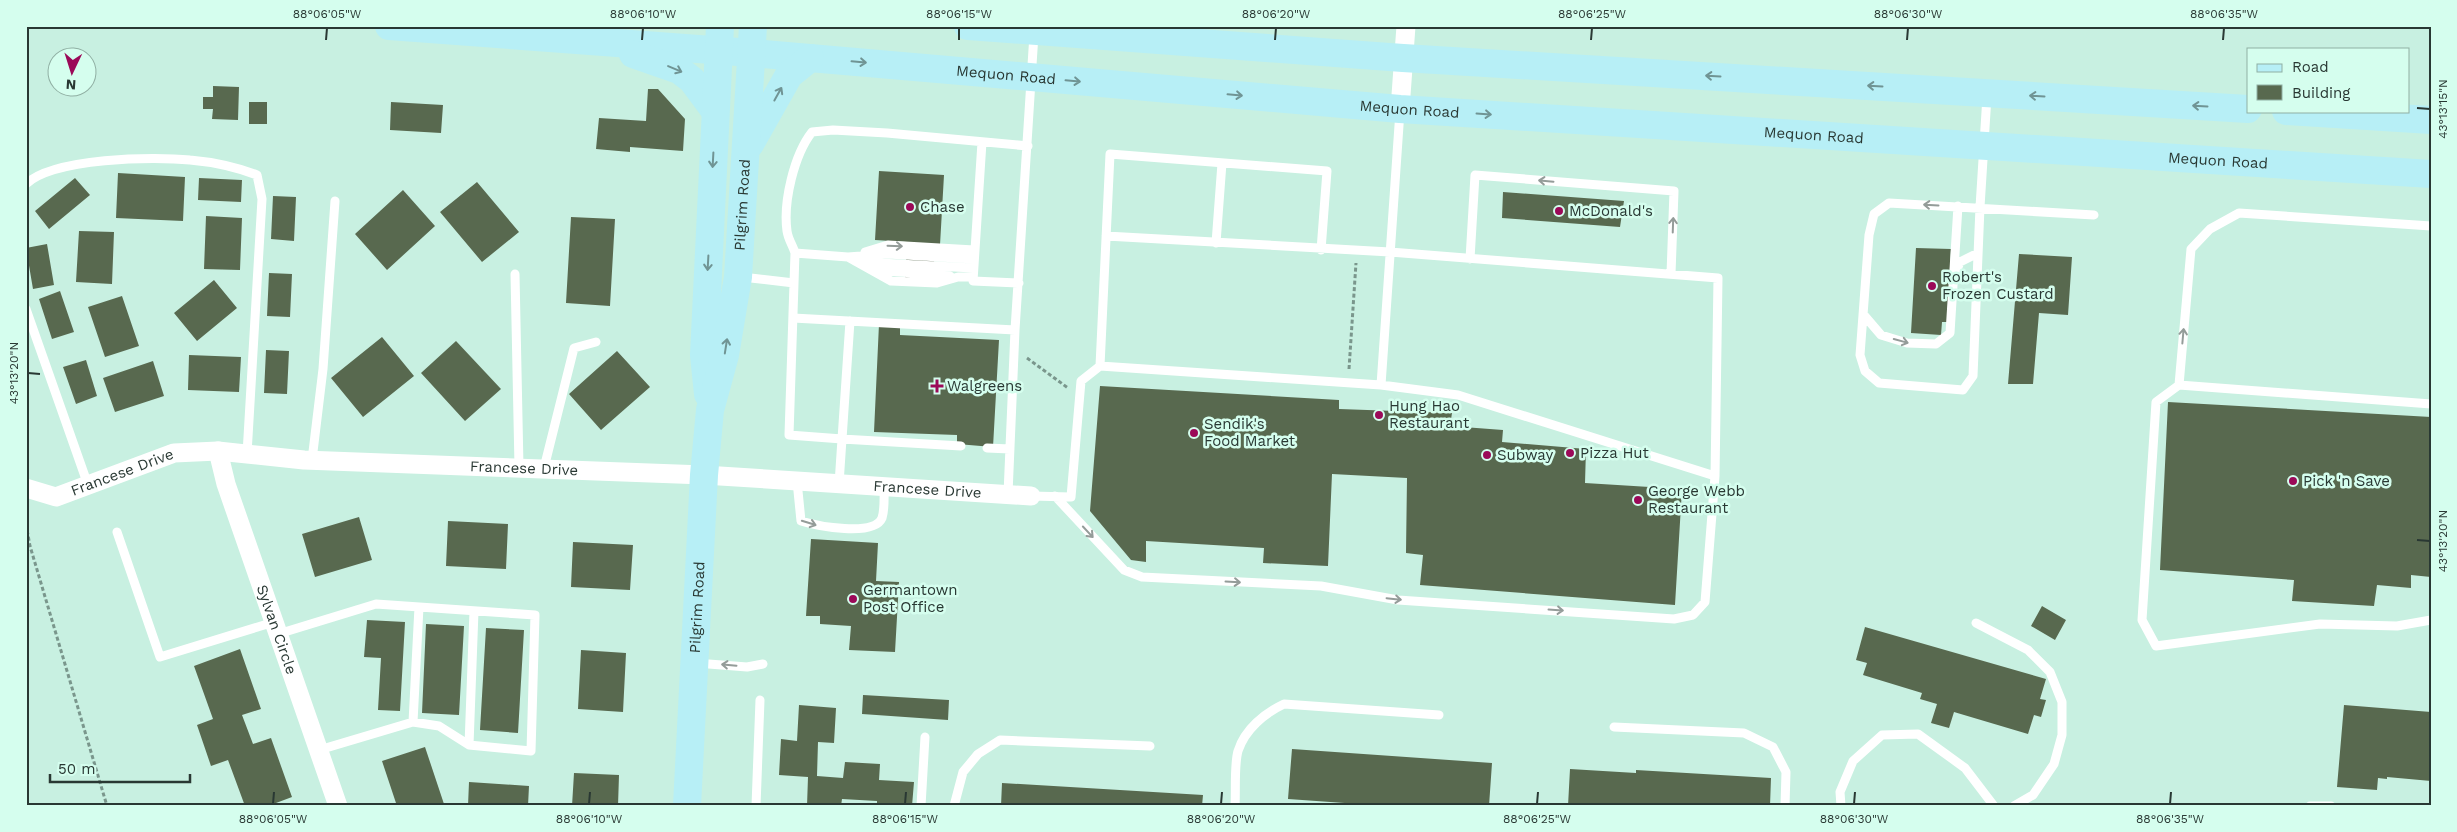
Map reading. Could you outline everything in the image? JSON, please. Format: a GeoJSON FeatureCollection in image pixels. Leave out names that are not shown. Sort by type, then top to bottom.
{"type":"FeatureCollection","features":[{"type":"Feature","properties":{"kind":"main road","name":"Mequon Road"},"geometry":{"type":"LineString","coordinates":[[389,26],[536,32],[596,42],[719,38],[752,40],[810,58],[1400,109],[2431,174]]}},
{"type":"Feature","properties":{"kind":"main road"},"geometry":{"type":"LineString","coordinates":[[968,26],[1403,58],[2247,109]]}},
{"type":"Feature","properties":{"kind":"main road","name":"Pilgrim Road"},"geometry":{"type":"LineString","coordinates":[[710,410],[704,355],[719,38]]}},
{"type":"Feature","properties":{"kind":"main road","name":"Pilgrim Road"},"geometry":{"type":"LineString","coordinates":[[686,806],[704,475],[710,410],[725,355],[738,277],[752,40]]}},
{"type":"Feature","properties":{"kind":"main road"},"geometry":{"type":"LineString","coordinates":[[596,42],[679,70],[692,80],[715,111]]}},
{"type":"Feature","properties":{"kind":"main road"},"geometry":{"type":"LineString","coordinates":[[746,152],[789,75],[810,58]]}},
{"type":"Feature","properties":{"kind":"main road"},"geometry":{"type":"LineString","coordinates":[[2302,112],[2431,120]]}},
{"type":"Feature","properties":{"kind":"main road"},"geometry":{"type":"LineString","coordinates":[[710,214],[741,216]]}},
{"type":"Feature","properties":{"kind":"street"},"geometry":{"type":"LineString","coordinates":[[1400,109],[1406,26]]}},
{"type":"Feature","properties":{"kind":"street","name":"Francese Drive"},"geometry":{"type":"LineString","coordinates":[[26,488],[56,497],[174,453],[218,451],[312,460],[704,475],[1031,496]]}},
{"type":"Feature","properties":{"kind":"street","name":"Sylvan Circle"},"geometry":{"type":"LineString","coordinates":[[218,451],[226,484],[338,806]]}},
{"type":"Feature","properties":{"kind":"lane"},"geometry":{"type":"LineString","coordinates":[[1008,494],[1034,31]]}},
{"type":"Feature","properties":{"kind":"lane"},"geometry":{"type":"LineString","coordinates":[[1987,93],[1980,207],[1974,376],[1963,390],[1879,383],[1865,371],[1860,355],[1869,235],[1874,214],[1889,203],[1980,207],[2094,215]]}},
{"type":"Feature","properties":{"kind":"lane"},"geometry":{"type":"LineString","coordinates":[[1381,385],[1400,109]]}},
{"type":"Feature","properties":{"kind":"lane"},"geometry":{"type":"LineString","coordinates":[[961,446],[789,434],[796,253],[787,233],[790,189],[803,144],[812,132],[833,130],[1028,146]]}},
{"type":"Feature","properties":{"kind":"lane"},"geometry":{"type":"LineString","coordinates":[[982,142],[973,280],[1019,284]]}},
{"type":"Feature","properties":{"kind":"lane"},"geometry":{"type":"LineString","coordinates":[[1100,366],[1110,154],[1327,170],[1321,250]]}},
{"type":"Feature","properties":{"kind":"lane"},"geometry":{"type":"LineString","coordinates":[[26,184],[46,171],[102,160],[189,160],[238,168],[257,175],[262,199],[247,454]]}},
{"type":"Feature","properties":{"kind":"lane"},"geometry":{"type":"LineString","coordinates":[[1216,243],[1222,163]]}},
{"type":"Feature","properties":{"kind":"lane"},"geometry":{"type":"LineString","coordinates":[[1470,259],[1475,175],[1674,191],[1671,274]]}},
{"type":"Feature","properties":{"kind":"lane"},"geometry":{"type":"LineString","coordinates":[[312,460],[323,369],[335,201]]}},
{"type":"Feature","properties":{"kind":"lane"},"geometry":{"type":"LineString","coordinates":[[1863,314],[1881,335],[1908,343],[1936,344],[1950,333],[1958,206]]}},
{"type":"Feature","properties":{"kind":"lane"},"geometry":{"type":"LineString","coordinates":[[2179,385],[2191,249],[2210,230],[2239,213],[2431,226]]}},
{"type":"Feature","properties":{"kind":"lane"},"geometry":{"type":"LineString","coordinates":[[1055,496],[1124,570],[1142,577],[1321,586],[1398,600],[1674,619],[1693,615],[1704,602],[1715,476],[1718,278],[1390,252],[1321,250],[1106,236]]}},
{"type":"Feature","properties":{"kind":"lane"},"geometry":{"type":"LineString","coordinates":[[796,253],[848,257],[888,245],[974,264]]}},
{"type":"Feature","properties":{"kind":"lane"},"geometry":{"type":"LineString","coordinates":[[1953,279],[1960,262],[1978,253]]}},
{"type":"Feature","properties":{"kind":"lane"},"geometry":{"type":"LineString","coordinates":[[848,257],[891,281],[937,283],[958,277],[974,264]]}},
{"type":"Feature","properties":{"kind":"lane"},"geometry":{"type":"LineString","coordinates":[[858,262],[974,264]]}},
{"type":"Feature","properties":{"kind":"lane"},"geometry":{"type":"LineString","coordinates":[[515,274],[519,467]]}},
{"type":"Feature","properties":{"kind":"lane"},"geometry":{"type":"LineString","coordinates":[[738,277],[794,283]]}},
{"type":"Feature","properties":{"kind":"lane"},"geometry":{"type":"LineString","coordinates":[[26,309],[88,485]]}},
{"type":"Feature","properties":{"kind":"lane"},"geometry":{"type":"LineString","coordinates":[[793,318],[1016,330]]}},
{"type":"Feature","properties":{"kind":"lane"},"geometry":{"type":"LineString","coordinates":[[839,484],[850,322]]}},
{"type":"Feature","properties":{"kind":"lane"},"geometry":{"type":"LineString","coordinates":[[544,468],[574,348],[596,342]]}},
{"type":"Feature","properties":{"kind":"lane"},"geometry":{"type":"LineString","coordinates":[[1031,496],[1071,497],[1081,381],[1100,366],[1381,385],[1458,395],[1715,476]]}},
{"type":"Feature","properties":{"kind":"lane"},"geometry":{"type":"LineString","coordinates":[[2431,404],[2179,385],[2156,402],[2142,620],[2156,646],[2320,624],[2397,626],[2431,620]]}},
{"type":"Feature","properties":{"kind":"lane"},"geometry":{"type":"LineString","coordinates":[[987,448],[1010,449]]}},
{"type":"Feature","properties":{"kind":"lane"},"geometry":{"type":"LineString","coordinates":[[797,481],[801,521],[814,525],[865,529],[877,525],[882,517],[884,486]]}},
{"type":"Feature","properties":{"kind":"lane"},"geometry":{"type":"LineString","coordinates":[[117,532],[160,657],[376,604],[534,615],[531,751],[468,745],[439,726],[413,722],[319,750]]}},
{"type":"Feature","properties":{"kind":"lane"},"geometry":{"type":"LineString","coordinates":[[413,722],[419,607]]}},
{"type":"Feature","properties":{"kind":"lane"},"geometry":{"type":"LineString","coordinates":[[468,745],[474,610]]}},
{"type":"Feature","properties":{"kind":"lane"},"geometry":{"type":"LineString","coordinates":[[1976,623],[2028,650],[2050,672],[2062,702],[2062,735],[2054,764],[2032,795],[2014,806]]}},
{"type":"Feature","properties":{"kind":"lane"},"geometry":{"type":"LineString","coordinates":[[694,663],[747,667],[763,664]]}},
{"type":"Feature","properties":{"kind":"lane"},"geometry":{"type":"LineString","coordinates":[[756,806],[760,700]]}},
{"type":"Feature","properties":{"kind":"lane"},"geometry":{"type":"LineString","coordinates":[[1235,806],[1238,751],[1250,730],[1268,712],[1284,704],[1439,715]]}},
{"type":"Feature","properties":{"kind":"lane"},"geometry":{"type":"LineString","coordinates":[[1614,727],[1744,733],[1773,746],[1786,772],[1784,806]]}},
{"type":"Feature","properties":{"kind":"lane"},"geometry":{"type":"LineString","coordinates":[[1841,806],[1840,792],[1853,760],[1882,735],[1918,734],[1964,768],[1994,806]]}},
{"type":"Feature","properties":{"kind":"lane"},"geometry":{"type":"LineString","coordinates":[[921,806],[925,737]]}},
{"type":"Feature","properties":{"kind":"lane"},"geometry":{"type":"LineString","coordinates":[[954,806],[963,772],[978,754],[1000,740],[1150,746]]}},
{"type":"Feature","properties":{"kind":"lane"},"geometry":{"type":"LineString","coordinates":[[2310,806],[2331,806]]}},
{"type":"Feature","properties":{"kind":"path"},"geometry":{"type":"LineString","coordinates":[[1348,378],[1356,263]]}},
{"type":"Feature","properties":{"kind":"path"},"geometry":{"type":"LineString","coordinates":[[1025,356],[1067,388],[1072,388]]}},
{"type":"Feature","properties":{"kind":"path"},"geometry":{"type":"LineString","coordinates":[[26,524],[30,546],[107,806]]}},
{"type":"Feature","properties":{"kind":"building"},"geometry":{"type":"Polygon","coordinates":[[[213,86],[239,87],[238,120],[212,119],[213,109],[203,109],[203,97],[213,97],[213,86]]]}},
{"type":"Feature","properties":{"kind":"building"},"geometry":{"type":"Polygon","coordinates":[[[648,89],[658,89],[685,119],[683,151],[630,147],[630,152],[596,149],[599,118],[646,121],[648,89]]]}},
{"type":"Feature","properties":{"kind":"building"},"geometry":{"type":"Polygon","coordinates":[[[249,102],[267,102],[267,124],[249,124],[249,102]]]}},
{"type":"Feature","properties":{"kind":"building"},"geometry":{"type":"Polygon","coordinates":[[[391,102],[443,105],[441,133],[390,130],[391,102]]]}},
{"type":"Feature","properties":{"kind":"building","name":"Chase"},"geometry":{"type":"Polygon","coordinates":[[[879,171],[944,175],[940,245],[935,245],[933,282],[905,280],[907,242],[875,240],[879,171]]]}},
{"type":"Feature","properties":{"kind":"building"},"geometry":{"type":"Polygon","coordinates":[[[118,173],[185,177],[183,221],[116,218],[118,173]]]}},
{"type":"Feature","properties":{"kind":"building"},"geometry":{"type":"Polygon","coordinates":[[[75,178],[90,195],[49,229],[35,211],[75,178]]]}},
{"type":"Feature","properties":{"kind":"building"},"geometry":{"type":"Polygon","coordinates":[[[199,178],[242,180],[241,202],[198,200],[199,178]]]}},
{"type":"Feature","properties":{"kind":"building"},"geometry":{"type":"Polygon","coordinates":[[[477,182],[519,232],[482,262],[440,212],[477,182]]]}},
{"type":"Feature","properties":{"kind":"building"},"geometry":{"type":"Polygon","coordinates":[[[403,190],[435,226],[387,270],[355,234],[403,190]]]}},
{"type":"Feature","properties":{"kind":"building"},"geometry":{"type":"Polygon","coordinates":[[[1503,192],[1624,201],[1620,227],[1502,218],[1503,192]]]}},
{"type":"Feature","properties":{"kind":"building"},"geometry":{"type":"Polygon","coordinates":[[[273,196],[296,197],[294,241],[271,239],[273,196]]]}},
{"type":"Feature","properties":{"kind":"building"},"geometry":{"type":"Polygon","coordinates":[[[206,216],[242,218],[240,270],[204,269],[206,216]]]}},
{"type":"Feature","properties":{"kind":"building"},"geometry":{"type":"Polygon","coordinates":[[[571,217],[615,219],[610,306],[566,303],[571,217]]]}},
{"type":"Feature","properties":{"kind":"building"},"geometry":{"type":"Polygon","coordinates":[[[79,231],[114,232],[112,284],[76,282],[79,231]]]}},
{"type":"Feature","properties":{"kind":"building"},"geometry":{"type":"Polygon","coordinates":[[[47,244],[54,285],[33,289],[26,248],[47,244]]]}},
{"type":"Feature","properties":{"kind":"building","name":"Robert's Frozen Custard"},"geometry":{"type":"Polygon","coordinates":[[[1916,248],[1951,249],[1947,322],[1942,322],[1941,335],[1911,333],[1916,248]]]}},
{"type":"Feature","properties":{"kind":"building"},"geometry":{"type":"Polygon","coordinates":[[[2019,254],[2072,257],[2068,315],[2039,313],[2033,384],[2008,384],[2019,254]]]}},
{"type":"Feature","properties":{"kind":"building"},"geometry":{"type":"Polygon","coordinates":[[[269,273],[292,274],[290,317],[267,316],[269,273]]]}},
{"type":"Feature","properties":{"kind":"building"},"geometry":{"type":"Polygon","coordinates":[[[214,280],[237,308],[197,341],[174,313],[214,280]]]}},
{"type":"Feature","properties":{"kind":"building"},"geometry":{"type":"Polygon","coordinates":[[[60,291],[74,332],[52,339],[39,299],[60,291]]]}},
{"type":"Feature","properties":{"kind":"building"},"geometry":{"type":"Polygon","coordinates":[[[122,296],[139,346],[105,357],[88,307],[122,296]]]}},
{"type":"Feature","properties":{"kind":"building","name":"Walgreens"},"geometry":{"type":"Polygon","coordinates":[[[879,324],[900,325],[900,335],[999,340],[993,447],[957,444],[957,435],[874,432],[879,324]]]}},
{"type":"Feature","properties":{"kind":"building"},"geometry":{"type":"Polygon","coordinates":[[[382,337],[414,376],[363,417],[331,378],[382,337]]]}},
{"type":"Feature","properties":{"kind":"building"},"geometry":{"type":"Polygon","coordinates":[[[456,341],[501,389],[465,421],[421,373],[456,341]]]}},
{"type":"Feature","properties":{"kind":"building"},"geometry":{"type":"Polygon","coordinates":[[[266,350],[289,351],[287,394],[264,393],[266,350]]]}},
{"type":"Feature","properties":{"kind":"building"},"geometry":{"type":"Polygon","coordinates":[[[617,351],[650,387],[601,430],[569,394],[617,351]]]}},
{"type":"Feature","properties":{"kind":"building"},"geometry":{"type":"Polygon","coordinates":[[[189,355],[241,357],[239,392],[188,390],[189,355]]]}},
{"type":"Feature","properties":{"kind":"building"},"geometry":{"type":"Polygon","coordinates":[[[86,360],[97,396],[76,404],[63,367],[86,360]]]}},
{"type":"Feature","properties":{"kind":"building"},"geometry":{"type":"Polygon","coordinates":[[[153,361],[164,396],[115,412],[103,378],[153,361]]]}},
{"type":"Feature","properties":{"kind":"building"},"geometry":{"type":"Polygon","coordinates":[[[1100,386],[1339,400],[1339,409],[1452,413],[1450,426],[1503,430],[1502,442],[1586,449],[1585,483],[1682,489],[1675,605],[1420,585],[1423,555],[1406,553],[1407,478],[1332,474],[1328,566],[1263,563],[1264,548],[1146,541],[1146,562],[1131,560],[1090,511],[1100,386]]]}},
{"type":"Feature","properties":{"kind":"building"},"geometry":{"type":"Polygon","coordinates":[[[2168,402],[2431,417],[2431,577],[2411,575],[2411,588],[2377,585],[2374,606],[2292,601],[2294,580],[2160,570],[2168,402]]]}},
{"type":"Feature","properties":{"kind":"building"},"geometry":{"type":"Polygon","coordinates":[[[359,517],[372,560],[315,577],[302,534],[359,517]]]}},
{"type":"Feature","properties":{"kind":"building"},"geometry":{"type":"Polygon","coordinates":[[[448,521],[508,524],[506,569],[446,566],[448,521]]]}},
{"type":"Feature","properties":{"kind":"building","name":"Germantown Post Office"},"geometry":{"type":"Polygon","coordinates":[[[811,539],[878,543],[876,581],[899,582],[895,652],[849,650],[851,626],[820,624],[820,616],[806,616],[811,539]]]}},
{"type":"Feature","properties":{"kind":"building"},"geometry":{"type":"Polygon","coordinates":[[[573,542],[633,545],[630,590],[571,587],[573,542]]]}},
{"type":"Feature","properties":{"kind":"building"},"geometry":{"type":"Polygon","coordinates":[[[2042,606],[2066,620],[2055,640],[2031,626],[2042,606]]]}},
{"type":"Feature","properties":{"kind":"building"},"geometry":{"type":"Polygon","coordinates":[[[367,620],[405,622],[400,711],[378,710],[381,658],[364,657],[367,620]]]}},
{"type":"Feature","properties":{"kind":"building"},"geometry":{"type":"Polygon","coordinates":[[[426,624],[464,626],[459,715],[422,713],[426,624]]]}},
{"type":"Feature","properties":{"kind":"building"},"geometry":{"type":"Polygon","coordinates":[[[1865,627],[2046,679],[2040,699],[2046,700],[2041,717],[2034,715],[2028,734],[1954,712],[1949,728],[1931,723],[1937,704],[1920,699],[1922,693],[1863,675],[1867,663],[1856,660],[1865,627]]]}},
{"type":"Feature","properties":{"kind":"building"},"geometry":{"type":"Polygon","coordinates":[[[486,628],[524,630],[518,733],[480,730],[486,628]]]}},
{"type":"Feature","properties":{"kind":"building"},"geometry":{"type":"Polygon","coordinates":[[[240,649],[261,709],[242,715],[253,744],[271,738],[292,797],[268,806],[245,806],[228,760],[211,766],[197,725],[213,719],[194,666],[240,649]]]}},
{"type":"Feature","properties":{"kind":"building"},"geometry":{"type":"Polygon","coordinates":[[[581,650],[626,653],[623,712],[578,709],[581,650]]]}},
{"type":"Feature","properties":{"kind":"building"},"geometry":{"type":"Polygon","coordinates":[[[863,695],[949,700],[948,720],[862,714],[863,695]]]}},
{"type":"Feature","properties":{"kind":"building"},"geometry":{"type":"Polygon","coordinates":[[[799,705],[836,708],[834,743],[818,742],[817,776],[843,778],[845,762],[880,764],[879,780],[914,782],[912,806],[877,806],[877,801],[842,799],[841,806],[807,806],[808,777],[779,775],[781,739],[797,741],[799,705]]]}},
{"type":"Feature","properties":{"kind":"building"},"geometry":{"type":"Polygon","coordinates":[[[2344,705],[2431,712],[2431,781],[2387,777],[2387,779],[2378,778],[2377,790],[2337,787],[2344,705]]]}},
{"type":"Feature","properties":{"kind":"building"},"geometry":{"type":"Polygon","coordinates":[[[425,747],[444,804],[437,806],[397,806],[382,761],[425,747]]]}},
{"type":"Feature","properties":{"kind":"building"},"geometry":{"type":"Polygon","coordinates":[[[1292,749],[1492,763],[1489,806],[1387,806],[1288,799],[1292,749]]]}},
{"type":"Feature","properties":{"kind":"building"},"geometry":{"type":"Polygon","coordinates":[[[1570,769],[1636,773],[1636,770],[1771,778],[1770,806],[1568,806],[1570,769]]]}},
{"type":"Feature","properties":{"kind":"building"},"geometry":{"type":"Polygon","coordinates":[[[574,773],[619,775],[618,806],[572,806],[574,773]]]}},
{"type":"Feature","properties":{"kind":"building"},"geometry":{"type":"Polygon","coordinates":[[[469,782],[529,786],[528,806],[468,806],[469,782]]]}},
{"type":"Feature","properties":{"kind":"building"},"geometry":{"type":"Polygon","coordinates":[[[1002,783],[1203,795],[1202,806],[1001,806],[1002,783]]]}},
{"type":"Feature","properties":{"kind":"place","name":"Chase"},"geometry":{"type":"Point","coordinates":[910,207]}},
{"type":"Feature","properties":{"kind":"place","name":"McDonald's"},"geometry":{"type":"Point","coordinates":[1559,211]}},
{"type":"Feature","properties":{"kind":"place","name":"Robert's Frozen Custard"},"geometry":{"type":"Point","coordinates":[1932,286]}},
{"type":"Feature","properties":{"kind":"place","name":"Walgreens"},"geometry":{"type":"Point","coordinates":[937,386]}},
{"type":"Feature","properties":{"kind":"place","name":"Hung Hao Restaurant"},"geometry":{"type":"Point","coordinates":[1379,415]}},
{"type":"Feature","properties":{"kind":"place","name":"Sendik's Food Market"},"geometry":{"type":"Point","coordinates":[1194,433]}},
{"type":"Feature","properties":{"kind":"place","name":"Pizza Hut"},"geometry":{"type":"Point","coordinates":[1570,453]}},
{"type":"Feature","properties":{"kind":"place","name":"Subway"},"geometry":{"type":"Point","coordinates":[1487,455]}},
{"type":"Feature","properties":{"kind":"place","name":"Pick 'n Save"},"geometry":{"type":"Point","coordinates":[2293,481]}},
{"type":"Feature","properties":{"kind":"place","name":"George Webb Restaurant"},"geometry":{"type":"Point","coordinates":[1638,500]}},
{"type":"Feature","properties":{"kind":"place","name":"Germantown Post Office"},"geometry":{"type":"Point","coordinates":[853,599]}}]}
